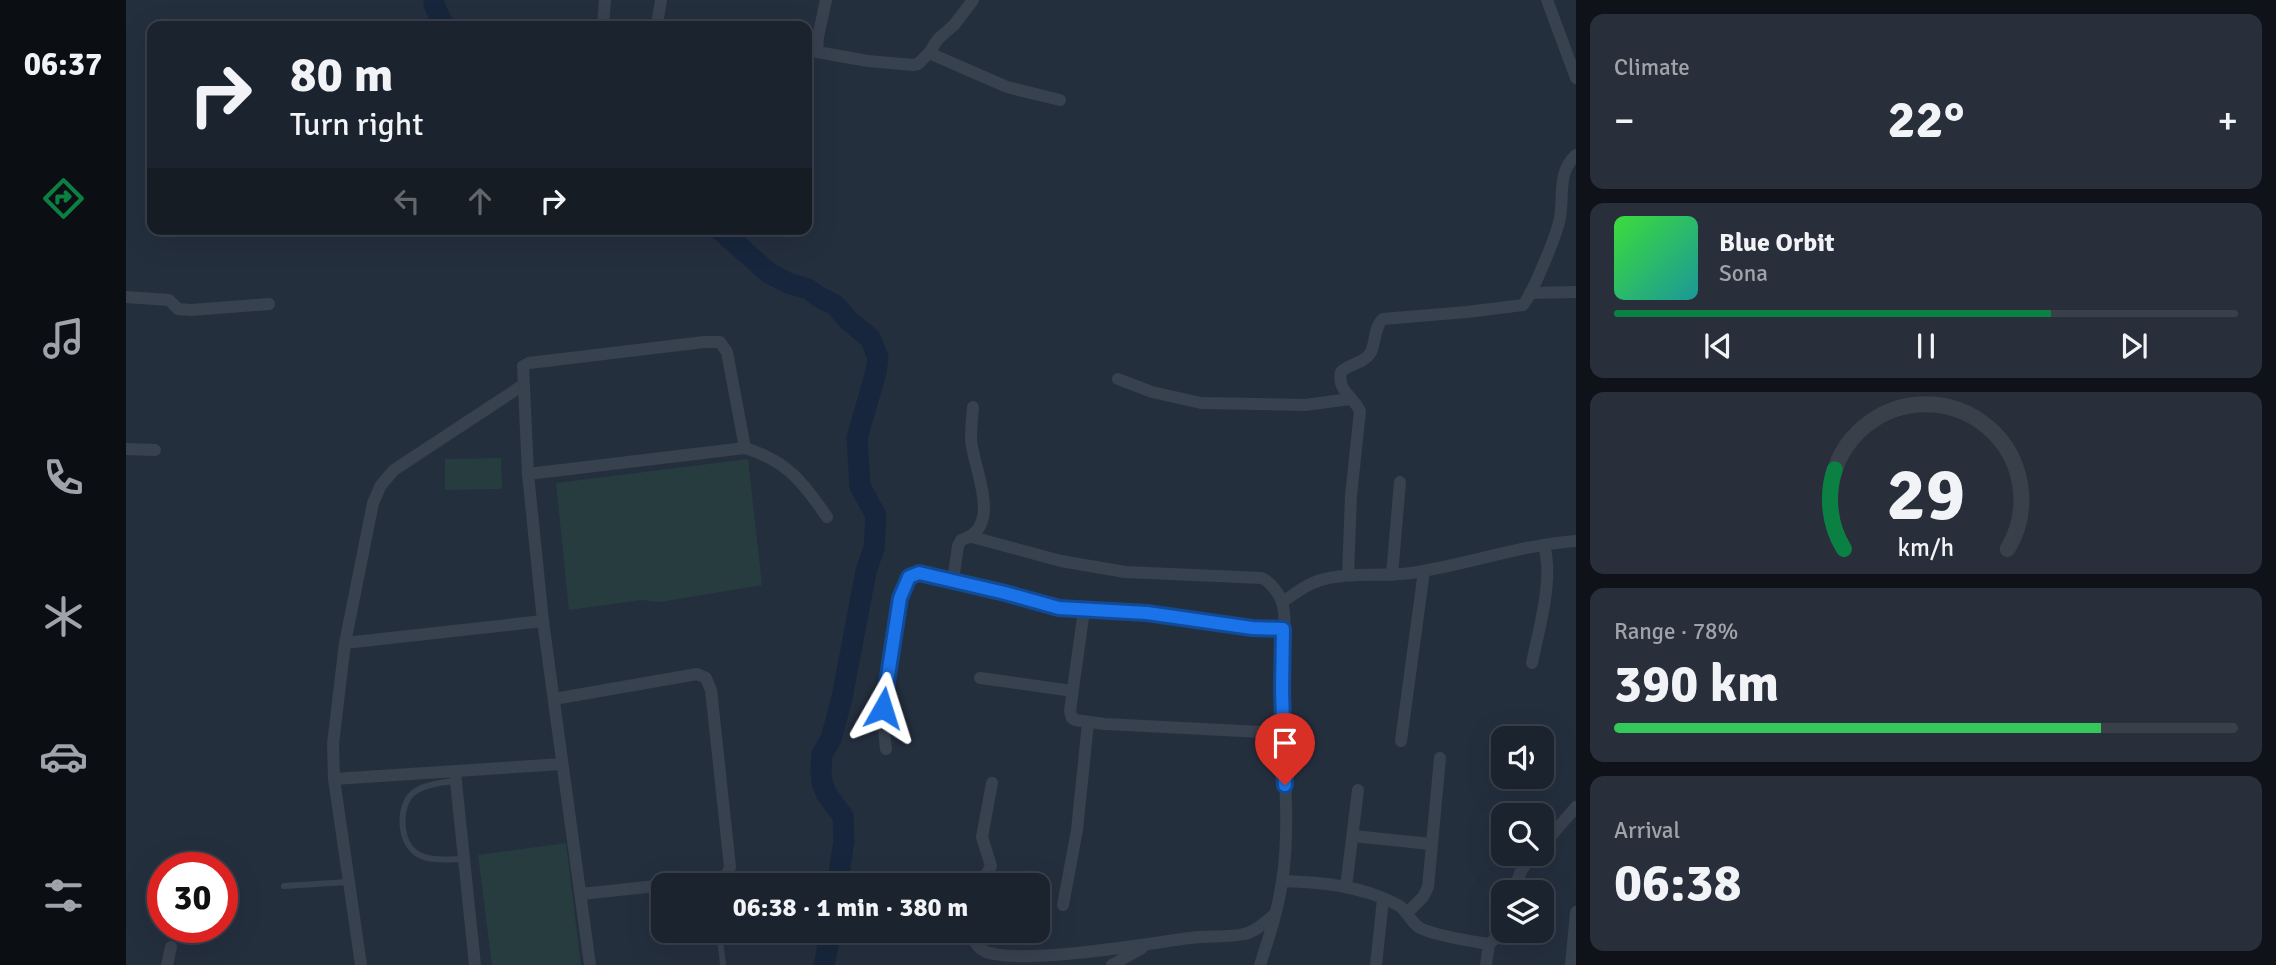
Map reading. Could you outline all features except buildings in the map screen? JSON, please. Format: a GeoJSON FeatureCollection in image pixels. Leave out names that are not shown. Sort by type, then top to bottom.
{"type":"FeatureCollection","features":[{"type":"Feature","properties":{"kind":"street"},"geometry":{"type":"LineString","coordinates":[[603,21],[604,0]]}},
{"type":"Feature","properties":{"kind":"street"},"geometry":{"type":"LineString","coordinates":[[658,18],[661,0]]}},
{"type":"Feature","properties":{"kind":"street"},"geometry":{"type":"LineString","coordinates":[[826,0],[812,51],[876,62],[913,65],[918,64],[929,53],[973,0]]}},
{"type":"Feature","properties":{"kind":"street"},"geometry":{"type":"LineString","coordinates":[[1547,0],[1576,78]]}},
{"type":"Feature","properties":{"kind":"street"},"geometry":{"type":"LineString","coordinates":[[929,53],[1007,87],[1060,100]]}},
{"type":"Feature","properties":{"kind":"street"},"geometry":{"type":"LineString","coordinates":[[1348,575],[1351,496],[1360,411],[1340,383],[1339,375],[1345,368],[1370,353],[1378,325],[1383,319],[1523,304],[1555,236],[1560,218],[1564,170],[1576,155]]}},
{"type":"Feature","properties":{"kind":"street"},"geometry":{"type":"LineString","coordinates":[[1530,293],[1576,292]]}},
{"type":"Feature","properties":{"kind":"street"},"geometry":{"type":"LineString","coordinates":[[126,297],[161,298],[171,301],[178,309],[191,310],[269,304]]}},
{"type":"Feature","properties":{"kind":"street"},"geometry":{"type":"LineString","coordinates":[[590,965],[543,621],[528,474],[523,366],[529,362],[720,342],[727,352],[744,448]]}},
{"type":"Feature","properties":{"kind":"street"},"geometry":{"type":"LineString","coordinates":[[1118,379],[1152,392],[1200,403],[1305,405],[1350,399]]}},
{"type":"Feature","properties":{"kind":"street"},"geometry":{"type":"LineString","coordinates":[[361,965],[334,779],[335,717],[345,643],[373,503],[381,485],[394,470],[523,385]]}},
{"type":"Feature","properties":{"kind":"street"},"geometry":{"type":"LineString","coordinates":[[972,537],[981,526],[984,514],[971,441],[973,407]]}},
{"type":"Feature","properties":{"kind":"street"},"geometry":{"type":"LineString","coordinates":[[528,474],[744,448],[765,454],[792,472],[810,491],[827,517]]}},
{"type":"Feature","properties":{"kind":"street"},"geometry":{"type":"LineString","coordinates":[[126,449],[155,450]]}},
{"type":"Feature","properties":{"kind":"street"},"geometry":{"type":"LineString","coordinates":[[1392,575],[1400,482]]}},
{"type":"Feature","properties":{"kind":"street"},"geometry":{"type":"LineString","coordinates":[[953,580],[958,546],[961,540],[972,537],[1061,561],[1125,572],[1266,579],[1281,599],[1285,815],[1282,881],[1276,914],[1260,965]]}},
{"type":"Feature","properties":{"kind":"street"},"geometry":{"type":"LineString","coordinates":[[1281,599],[1315,581],[1348,575],[1392,575],[1424,571],[1544,545],[1576,541]]}},
{"type":"Feature","properties":{"kind":"street"},"geometry":{"type":"LineString","coordinates":[[1532,663],[1548,574],[1548,558],[1544,545]]}},
{"type":"Feature","properties":{"kind":"street"},"geometry":{"type":"LineString","coordinates":[[1401,741],[1424,571]]}},
{"type":"Feature","properties":{"kind":"street"},"geometry":{"type":"LineString","coordinates":[[886,749],[884,695],[897,611],[906,582],[909,577],[919,573],[1059,608],[1147,613],[1252,628],[1283,629]]}},
{"type":"Feature","properties":{"kind":"street"},"geometry":{"type":"LineString","coordinates":[[1084,610],[1070,711],[1072,718],[1088,723],[1283,733]]}},
{"type":"Feature","properties":{"kind":"street"},"geometry":{"type":"LineString","coordinates":[[345,643],[543,621]]}},
{"type":"Feature","properties":{"kind":"street"},"geometry":{"type":"LineString","coordinates":[[554,699],[681,676],[697,674],[706,678],[711,690],[730,867],[728,873]]}},
{"type":"Feature","properties":{"kind":"street"},"geometry":{"type":"LineString","coordinates":[[980,678],[1073,691]]}},
{"type":"Feature","properties":{"kind":"street"},"geometry":{"type":"LineString","coordinates":[[1063,905],[1077,830],[1088,723]]}},
{"type":"Feature","properties":{"kind":"street"},"geometry":{"type":"LineString","coordinates":[[1408,912],[1423,897],[1428,887],[1440,758]]}},
{"type":"Feature","properties":{"kind":"street"},"geometry":{"type":"LineString","coordinates":[[334,779],[455,777],[562,764]]}},
{"type":"Feature","properties":{"kind":"street"},"geometry":{"type":"LineString","coordinates":[[455,777],[475,965]]}},
{"type":"Feature","properties":{"kind":"street"},"geometry":{"type":"LineString","coordinates":[[988,873],[991,866],[982,837],[992,783]]}},
{"type":"Feature","properties":{"kind":"street"},"geometry":{"type":"LineString","coordinates":[[1346,887],[1358,790]]}},
{"type":"Feature","properties":{"kind":"street"},"geometry":{"type":"LineString","coordinates":[[1554,832],[1576,807]]}},
{"type":"Feature","properties":{"kind":"street"},"geometry":{"type":"LineString","coordinates":[[1353,836],[1431,844]]}},
{"type":"Feature","properties":{"kind":"street"},"geometry":{"type":"LineString","coordinates":[[1282,881],[1310,881],[1346,887],[1383,899],[1408,912],[1415,924],[1425,930],[1489,944],[1486,965]]}},
{"type":"Feature","properties":{"kind":"street"},"geometry":{"type":"LineString","coordinates":[[581,894],[651,888]]}},
{"type":"Feature","properties":{"kind":"street"},"geometry":{"type":"LineString","coordinates":[[1376,965],[1383,899]]}},
{"type":"Feature","properties":{"kind":"street"},"geometry":{"type":"LineString","coordinates":[[1571,965],[1576,912]]}},
{"type":"Feature","properties":{"kind":"street"},"geometry":{"type":"LineString","coordinates":[[976,943],[981,950],[994,955],[1015,957],[1084,953],[1198,937],[1243,935],[1276,914]]}},
{"type":"Feature","properties":{"kind":"street"},"geometry":{"type":"LineString","coordinates":[[1112,965],[1151,944]]}},
{"type":"Feature","properties":{"kind":"street"},"geometry":{"type":"LineString","coordinates":[[167,965],[171,947]]}},
{"type":"Feature","properties":{"kind":"lane"},"geometry":{"type":"LineString","coordinates":[[455,777],[414,793],[405,806],[403,829],[406,840],[417,854],[433,859],[464,859]]}},
{"type":"Feature","properties":{"kind":"lane"},"geometry":{"type":"LineString","coordinates":[[284,886],[350,882]]}},
{"type":"Feature","properties":{"kind":"lane"},"geometry":{"type":"LineString","coordinates":[[720,943],[723,964]]}},
{"type":"Feature","properties":{"kind":"green space"},"geometry":{"type":"Polygon","coordinates":[[[501,458],[502,489],[445,490],[445,459],[501,458]]]}},
{"type":"Feature","properties":{"kind":"green space"},"geometry":{"type":"Polygon","coordinates":[[[748,459],[762,585],[660,602],[641,600],[569,610],[556,483],[748,459]]]}},
{"type":"Feature","properties":{"kind":"green space"},"geometry":{"type":"Polygon","coordinates":[[[566,843],[581,965],[492,965],[478,855],[566,843]]]}},
{"type":"Feature","properties":{"kind":"waterway"},"geometry":{"type":"LineString","coordinates":[[434,0],[442,21]]}},
{"type":"Feature","properties":{"kind":"waterway"},"geometry":{"type":"LineString","coordinates":[[726,235],[769,273],[808,289],[835,305],[870,338],[878,357],[857,438],[860,486],[876,516],[874,548],[866,571],[842,698],[831,739],[822,754],[822,783],[827,795],[843,816],[844,841],[839,873]]}},
{"type":"Feature","properties":{"kind":"waterway"},"geometry":{"type":"LineString","coordinates":[[824,965],[829,943]]}},
{"type":"Feature","properties":{"kind":"route"},"geometry":{"type":"LineString","coordinates":[[883,708],[900,598],[909,577],[919,573],[1059,608],[1147,613],[1252,628],[1283,629],[1285,785]]}}]}
